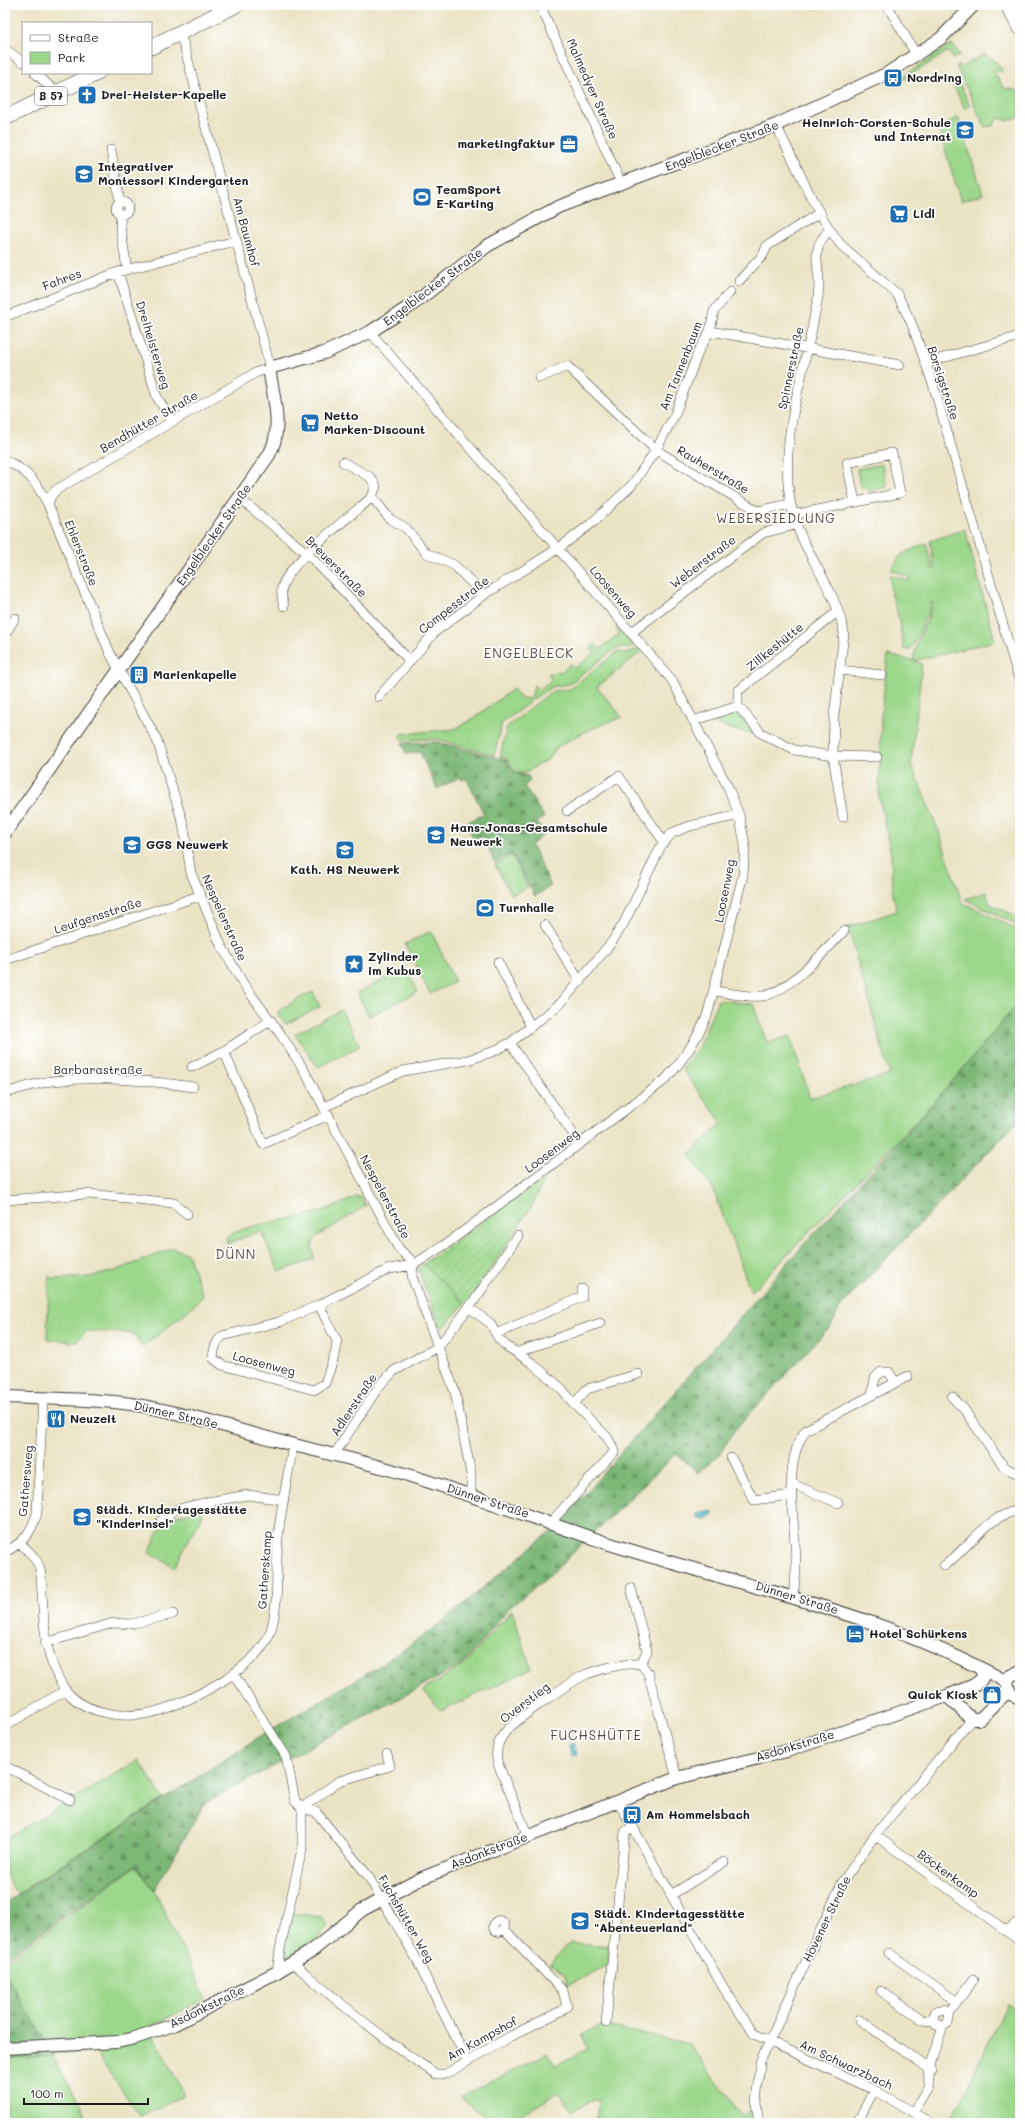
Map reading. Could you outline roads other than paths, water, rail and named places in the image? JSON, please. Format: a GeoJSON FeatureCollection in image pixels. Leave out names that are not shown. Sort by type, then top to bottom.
{"type":"FeatureCollection","features":[{"type":"Feature","properties":{"kind":"main road"},"geometry":{"type":"LineString","coordinates":[[152,47],[236,5]]}},
{"type":"Feature","properties":{"kind":"main road"},"geometry":{"type":"LineString","coordinates":[[1008,5],[1020,28]]}},
{"type":"Feature","properties":{"kind":"main road","name":"B 57"},"geometry":{"type":"LineString","coordinates":[[5,118],[95,74]]}},
{"type":"Feature","properties":{"kind":"street","name":"Malmedyer Straße"},"geometry":{"type":"LineString","coordinates":[[540,5],[621,183]]}},
{"type":"Feature","properties":{"kind":"street"},"geometry":{"type":"LineString","coordinates":[[887,5],[916,56]]}},
{"type":"Feature","properties":{"kind":"street","name":"Engelblecker Straße"},"geometry":{"type":"LineString","coordinates":[[5,833],[269,455],[277,437],[277,426],[269,368],[324,353],[370,332],[412,305],[488,246],[558,207],[776,126],[886,74],[916,56],[940,39],[974,5]]}},
{"type":"Feature","properties":{"kind":"street","name":"Am Baumhof"},"geometry":{"type":"LineString","coordinates":[[178,34],[182,42],[269,368]]}},
{"type":"Feature","properties":{"kind":"street"},"geometry":{"type":"LineString","coordinates":[[5,49],[22,61]]}},
{"type":"Feature","properties":{"kind":"street"},"geometry":{"type":"LineString","coordinates":[[36,74],[57,93]]}},
{"type":"Feature","properties":{"kind":"street","name":"Borsigstraße"},"geometry":{"type":"LineString","coordinates":[[776,126],[819,213],[830,230],[841,245],[897,294],[911,322],[935,391],[1020,683]]}},
{"type":"Feature","properties":{"kind":"street"},"geometry":{"type":"LineString","coordinates":[[111,150],[120,202],[116,208],[121,214],[120,226],[122,270]]}},
{"type":"Feature","properties":{"kind":"street"},"geometry":{"type":"LineString","coordinates":[[740,281],[763,255],[767,246],[819,213]]}},
{"type":"Feature","properties":{"kind":"street","name":"Spinnerstraße"},"geometry":{"type":"LineString","coordinates":[[830,230],[822,237],[817,253],[819,284],[815,314],[807,347],[788,449],[788,483],[790,504],[795,525],[831,593],[838,612]]}},
{"type":"Feature","properties":{"kind":"street","name":"Fahres"},"geometry":{"type":"LineString","coordinates":[[7,316],[122,270],[235,241]]}},
{"type":"Feature","properties":{"kind":"street","name":"Dreiheisterweg"},"geometry":{"type":"LineString","coordinates":[[122,270],[157,397],[172,422]]}},
{"type":"Feature","properties":{"kind":"street","name":"Am Tannenbaum"},"geometry":{"type":"LineString","coordinates":[[559,548],[592,523],[632,485],[656,450],[675,414],[699,350],[710,331],[714,311],[730,292]]}},
{"type":"Feature","properties":{"kind":"street"},"geometry":{"type":"LineString","coordinates":[[710,331],[807,347],[900,365]]}},
{"type":"Feature","properties":{"kind":"street","name":"Loosenweg"},"geometry":{"type":"LineString","coordinates":[[319,1305],[337,1341],[336,1352],[327,1377],[320,1388],[314,1390],[222,1365],[213,1358],[217,1341],[222,1336],[279,1322],[319,1305],[389,1269],[413,1265],[449,1242],[652,1091],[678,1067],[699,1036],[714,991],[743,875],[745,844],[739,815],[728,787],[672,680],[632,632],[370,332]]}},
{"type":"Feature","properties":{"kind":"street"},"geometry":{"type":"LineString","coordinates":[[925,363],[1020,336]]}},
{"type":"Feature","properties":{"kind":"street"},"geometry":{"type":"LineString","coordinates":[[539,378],[567,366],[656,450]]}},
{"type":"Feature","properties":{"kind":"street","name":"Bendhütter Straße"},"geometry":{"type":"LineString","coordinates":[[48,504],[51,496],[56,490],[255,373],[269,368]]}},
{"type":"Feature","properties":{"kind":"street","name":"Rauherstraße"},"geometry":{"type":"LineString","coordinates":[[656,450],[758,511],[790,504]]}},
{"type":"Feature","properties":{"kind":"street"},"geometry":{"type":"LineString","coordinates":[[793,515],[900,493],[892,453],[848,463],[855,502]]}},
{"type":"Feature","properties":{"kind":"street","name":"Ehlerstraße"},"geometry":{"type":"LineString","coordinates":[[5,460],[20,467],[30,475],[38,485],[48,504],[100,632],[119,669]]}},
{"type":"Feature","properties":{"kind":"street"},"geometry":{"type":"LineString","coordinates":[[284,606],[281,597],[282,587],[297,564],[372,497],[376,486],[370,477],[343,462]]}},
{"type":"Feature","properties":{"kind":"street"},"geometry":{"type":"LineString","coordinates":[[372,497],[390,519],[406,528],[426,553],[454,565],[484,595]]}},
{"type":"Feature","properties":{"kind":"street","name":"Breuerstraße"},"geometry":{"type":"LineString","coordinates":[[239,498],[308,554],[409,660]]}},
{"type":"Feature","properties":{"kind":"street","name":"Weberstraße"},"geometry":{"type":"LineString","coordinates":[[632,632],[763,532],[795,525]]}},
{"type":"Feature","properties":{"kind":"street","name":"Compesstraße"},"geometry":{"type":"LineString","coordinates":[[379,697],[409,660],[435,632],[484,595],[559,548]]}},
{"type":"Feature","properties":{"kind":"street"},"geometry":{"type":"LineString","coordinates":[[838,612],[844,633],[834,716],[833,756],[843,817]]}},
{"type":"Feature","properties":{"kind":"street","name":"Zillkeshütte"},"geometry":{"type":"LineString","coordinates":[[738,706],[738,691],[838,612]]}},
{"type":"Feature","properties":{"kind":"street"},"geometry":{"type":"LineString","coordinates":[[5,634],[15,618]]}},
{"type":"Feature","properties":{"kind":"street","name":"Nespelerstraße"},"geometry":{"type":"LineString","coordinates":[[119,669],[157,740],[175,796],[187,842],[188,862],[199,896],[227,958],[244,985],[271,1020],[304,1070],[396,1243],[413,1265]]}},
{"type":"Feature","properties":{"kind":"street"},"geometry":{"type":"LineString","coordinates":[[840,670],[882,675]]}},
{"type":"Feature","properties":{"kind":"street"},"geometry":{"type":"LineString","coordinates":[[693,722],[738,706],[761,733],[794,750],[833,756],[877,758]]}},
{"type":"Feature","properties":{"kind":"street"},"geometry":{"type":"LineString","coordinates":[[567,811],[619,776],[664,842]]}},
{"type":"Feature","properties":{"kind":"street"},"geometry":{"type":"LineString","coordinates":[[224,1051],[263,1144],[403,1071],[468,1060],[492,1052],[510,1043],[531,1027],[561,1003],[580,982],[611,943],[624,923],[664,842],[672,834],[690,826],[739,815]]}},
{"type":"Feature","properties":{"kind":"street","name":"Leufgensstraße"},"geometry":{"type":"LineString","coordinates":[[5,960],[199,896]]}},
{"type":"Feature","properties":{"kind":"street"},"geometry":{"type":"LineString","coordinates":[[545,925],[580,982]]}},
{"type":"Feature","properties":{"kind":"street"},"geometry":{"type":"LineString","coordinates":[[714,991],[763,996],[778,991],[817,959],[844,931]]}},
{"type":"Feature","properties":{"kind":"street"},"geometry":{"type":"LineString","coordinates":[[498,962],[531,1027]]}},
{"type":"Feature","properties":{"kind":"street"},"geometry":{"type":"LineString","coordinates":[[192,1066],[224,1051],[271,1020]]}},
{"type":"Feature","properties":{"kind":"street"},"geometry":{"type":"LineString","coordinates":[[510,1043],[580,1144]]}},
{"type":"Feature","properties":{"kind":"street","name":"Barbarastraße"},"geometry":{"type":"LineString","coordinates":[[5,1093],[45,1082],[73,1080],[166,1083],[193,1087]]}},
{"type":"Feature","properties":{"kind":"street"},"geometry":{"type":"LineString","coordinates":[[5,1200],[89,1194],[174,1203],[187,1214]]}},
{"type":"Feature","properties":{"kind":"street"},"geometry":{"type":"LineString","coordinates":[[438,1347],[518,1236]]}},
{"type":"Feature","properties":{"kind":"street"},"geometry":{"type":"LineString","coordinates":[[413,1265],[412,1277],[455,1392],[471,1474],[471,1495]]}},
{"type":"Feature","properties":{"kind":"street"},"geometry":{"type":"LineString","coordinates":[[496,1334],[582,1297],[582,1289]]}},
{"type":"Feature","properties":{"kind":"street"},"geometry":{"type":"LineString","coordinates":[[468,1307],[490,1323],[496,1334],[505,1345],[518,1352],[562,1389],[574,1404],[607,1437],[615,1450],[551,1522]]}},
{"type":"Feature","properties":{"kind":"street"},"geometry":{"type":"LineString","coordinates":[[518,1352],[600,1323]]}},
{"type":"Feature","properties":{"kind":"street","name":"Adlerstraße"},"geometry":{"type":"LineString","coordinates":[[334,1456],[379,1386],[388,1375],[428,1350],[438,1347]]}},
{"type":"Feature","properties":{"kind":"street"},"geometry":{"type":"LineString","coordinates":[[872,1394],[875,1378],[881,1372],[889,1372],[895,1382]]}},
{"type":"Feature","properties":{"kind":"street"},"geometry":{"type":"LineString","coordinates":[[574,1404],[587,1389],[638,1374]]}},
{"type":"Feature","properties":{"kind":"street"},"geometry":{"type":"LineString","coordinates":[[793,1596],[796,1568],[791,1495],[799,1440],[806,1430],[908,1376]]}},
{"type":"Feature","properties":{"kind":"street","name":"Dünner Straße"},"geometry":{"type":"LineString","coordinates":[[5,1397],[43,1398],[134,1405],[181,1414],[391,1470],[471,1495],[611,1544],[864,1618],[959,1657],[1013,1686]]}},
{"type":"Feature","properties":{"kind":"street"},"geometry":{"type":"LineString","coordinates":[[952,1397],[963,1408],[1004,1467],[1020,1474]]}},
{"type":"Feature","properties":{"kind":"street","name":"Gathersweg"},"geometry":{"type":"LineString","coordinates":[[5,1552],[20,1543],[29,1535],[34,1526],[37,1513],[43,1398]]}},
{"type":"Feature","properties":{"kind":"street","name":"Gatherskamp"},"geometry":{"type":"LineString","coordinates":[[20,1543],[32,1554],[40,1567],[45,1643],[57,1676],[66,1690],[79,1702],[106,1713],[135,1715],[149,1713],[176,1704],[234,1675],[260,1649],[270,1633],[278,1592],[278,1538],[293,1445]]}},
{"type":"Feature","properties":{"kind":"street"},"geometry":{"type":"LineString","coordinates":[[731,1458],[754,1500],[791,1495]]}},
{"type":"Feature","properties":{"kind":"street"},"geometry":{"type":"LineString","coordinates":[[792,1484],[838,1503]]}},
{"type":"Feature","properties":{"kind":"street"},"geometry":{"type":"LineString","coordinates":[[161,1521],[174,1510],[207,1502],[248,1495],[284,1500]]}},
{"type":"Feature","properties":{"kind":"street"},"geometry":{"type":"LineString","coordinates":[[944,1566],[994,1520],[1012,1511],[1020,1511]]}},
{"type":"Feature","properties":{"kind":"street"},"geometry":{"type":"LineString","coordinates":[[631,1588],[647,1651],[641,1664],[648,1673],[677,1778]]}},
{"type":"Feature","properties":{"kind":"street"},"geometry":{"type":"LineString","coordinates":[[45,1643],[113,1623],[131,1624],[173,1614]]}},
{"type":"Feature","properties":{"kind":"street","name":"Dünner Straße"},"geometry":{"type":"LineString","coordinates":[[959,1657],[976,1659],[1013,1686]]}},
{"type":"Feature","properties":{"kind":"street","name":"Overstieg"},"geometry":{"type":"LineString","coordinates":[[528,1836],[497,1762],[495,1753],[503,1734],[547,1700],[587,1674],[628,1663],[641,1664]]}},
{"type":"Feature","properties":{"kind":"street","name":"Asdonkstraße"},"geometry":{"type":"LineString","coordinates":[[5,2048],[91,2044],[135,2038],[173,2025],[293,1963],[313,1950],[362,1910],[381,1898],[422,1878],[677,1778],[787,1751],[947,1696],[974,1685],[981,1680],[983,1676],[981,1669]]}},
{"type":"Feature","properties":{"kind":"street"},"geometry":{"type":"LineString","coordinates":[[234,1675],[286,1756],[295,1801],[302,1808],[302,1849],[280,1949],[277,1972]]}},
{"type":"Feature","properties":{"kind":"street","name":"Hovener Straße"},"geometry":{"type":"LineString","coordinates":[[760,2123],[756,2103],[760,2062],[842,1883],[875,1835],[972,1719],[980,1720],[1013,1686]]}},
{"type":"Feature","properties":{"kind":"street"},"geometry":{"type":"LineString","coordinates":[[5,1726],[66,1690]]}},
{"type":"Feature","properties":{"kind":"street"},"geometry":{"type":"LineString","coordinates":[[947,1696],[972,1719]]}},
{"type":"Feature","properties":{"kind":"street"},"geometry":{"type":"LineString","coordinates":[[302,1808],[339,1781],[390,1766],[387,1754]]}},
{"type":"Feature","properties":{"kind":"street"},"geometry":{"type":"LineString","coordinates":[[5,1766],[70,1800]]}},
{"type":"Feature","properties":{"kind":"street"},"geometry":{"type":"LineString","coordinates":[[618,1801],[724,1987],[754,2034],[768,2042]]}},
{"type":"Feature","properties":{"kind":"street","name":"Fuchshütter Weg"},"geometry":{"type":"LineString","coordinates":[[302,1808],[316,1812],[368,1876],[415,1956],[467,2060]]}},
{"type":"Feature","properties":{"kind":"street"},"geometry":{"type":"LineString","coordinates":[[606,2023],[625,1832],[632,1827]]}},
{"type":"Feature","properties":{"kind":"street","name":"Böckerkamp"},"geometry":{"type":"LineString","coordinates":[[875,1835],[1020,1941]]}},
{"type":"Feature","properties":{"kind":"street"},"geometry":{"type":"LineString","coordinates":[[671,1895],[724,1862]]}},
{"type":"Feature","properties":{"kind":"street"},"geometry":{"type":"LineString","coordinates":[[1007,1931],[1020,1920]]}},
{"type":"Feature","properties":{"kind":"street","name":"Am Kampshof"},"geometry":{"type":"LineString","coordinates":[[293,1963],[341,2005],[436,2074],[446,2074],[467,2060],[561,2011],[567,2006],[563,1991],[504,1929]]}},
{"type":"Feature","properties":{"kind":"street"},"geometry":{"type":"LineString","coordinates":[[889,1953],[957,2002]]}},
{"type":"Feature","properties":{"kind":"street"},"geometry":{"type":"LineString","coordinates":[[881,1991],[923,2020],[938,2023],[950,2020],[950,2013],[974,1979]]}},
{"type":"Feature","properties":{"kind":"street"},"geometry":{"type":"LineString","coordinates":[[913,2112],[928,2087],[932,2071],[938,2023],[934,2014],[938,2009],[945,2009],[950,2013]]}},
{"type":"Feature","properties":{"kind":"street"},"geometry":{"type":"LineString","coordinates":[[860,2020],[932,2071]]}},
{"type":"Feature","properties":{"kind":"street","name":"Am Schwarzbach"},"geometry":{"type":"LineString","coordinates":[[768,2042],[874,2090],[913,2112],[928,2123]]}},
{"type":"Feature","properties":{"kind":"street"},"geometry":{"type":"LineString","coordinates":[[857,2123],[874,2090]]}},
{"type":"Feature","properties":{"kind":"water"},"geometry":{"type":"Polygon","coordinates":[[[707,1511],[714,1512],[709,1518],[703,1519],[696,1516],[698,1513],[707,1511]]]}},
{"type":"Feature","properties":{"kind":"water"},"geometry":{"type":"Polygon","coordinates":[[[573,1743],[577,1754],[572,1756],[568,1745],[573,1743]]]}},
{"type":"Feature","properties":{"kind":"place","name":"Nordring"},"geometry":{"type":"Point","coordinates":[893,78]}},
{"type":"Feature","properties":{"kind":"place","name":"Drei-Heister-Kapelle"},"geometry":{"type":"Point","coordinates":[87,95]}},
{"type":"Feature","properties":{"kind":"place","name":"Heinrich-Corsten-Schule und Internat"},"geometry":{"type":"Point","coordinates":[965,130]}},
{"type":"Feature","properties":{"kind":"place","name":"marketingfaktur"},"geometry":{"type":"Point","coordinates":[569,144]}},
{"type":"Feature","properties":{"kind":"place","name":"Integrativer Montessori Kindergarten"},"geometry":{"type":"Point","coordinates":[84,174]}},
{"type":"Feature","properties":{"kind":"place","name":"TeamSport E-Karting"},"geometry":{"type":"Point","coordinates":[422,197]}},
{"type":"Feature","properties":{"kind":"place","name":"Lidl"},"geometry":{"type":"Point","coordinates":[899,214]}},
{"type":"Feature","properties":{"kind":"place","name":"Netto Marken-Discount"},"geometry":{"type":"Point","coordinates":[310,423]}},
{"type":"Feature","properties":{"kind":"place","name":"Marienkapelle"},"geometry":{"type":"Point","coordinates":[139,675]}},
{"type":"Feature","properties":{"kind":"place","name":"Hans-Jonas-Gesamtschule Neuwerk"},"geometry":{"type":"Point","coordinates":[436,835]}},
{"type":"Feature","properties":{"kind":"place","name":"GGS Neuwerk"},"geometry":{"type":"Point","coordinates":[132,845]}},
{"type":"Feature","properties":{"kind":"place","name":"Kath. HS Neuwerk"},"geometry":{"type":"Point","coordinates":[345,850]}},
{"type":"Feature","properties":{"kind":"place","name":"Turnhalle"},"geometry":{"type":"Point","coordinates":[485,908]}},
{"type":"Feature","properties":{"kind":"place","name":"Zylinder im Kubus"},"geometry":{"type":"Point","coordinates":[354,964]}},
{"type":"Feature","properties":{"kind":"place","name":"Neuzeit"},"geometry":{"type":"Point","coordinates":[56,1419]}},
{"type":"Feature","properties":{"kind":"place","name":"Städt. Kindertagesstätte \"Kinderinsel\""},"geometry":{"type":"Point","coordinates":[82,1517]}},
{"type":"Feature","properties":{"kind":"place","name":"Hotel Schürkens"},"geometry":{"type":"Point","coordinates":[855,1634]}},
{"type":"Feature","properties":{"kind":"place","name":"Quick Kiosk"},"geometry":{"type":"Point","coordinates":[992,1695]}},
{"type":"Feature","properties":{"kind":"place","name":"Am Hommelsbach"},"geometry":{"type":"Point","coordinates":[632,1815]}},
{"type":"Feature","properties":{"kind":"place","name":"Städt. Kindertagesstätte \"Abenteuerland\""},"geometry":{"type":"Point","coordinates":[580,1921]}},
{"type":"Feature","properties":{"kind":"district","name":"WEBERSIEDLUNG"},"geometry":{"type":"Point","coordinates":[776,518]}},
{"type":"Feature","properties":{"kind":"district","name":"ENGELBLECK"},"geometry":{"type":"Point","coordinates":[529,653]}},
{"type":"Feature","properties":{"kind":"district","name":"DÜNN"},"geometry":{"type":"Point","coordinates":[236,1254]}},
{"type":"Feature","properties":{"kind":"district","name":"FUCHSHÜTTE"},"geometry":{"type":"Point","coordinates":[596,1735]}}]}
